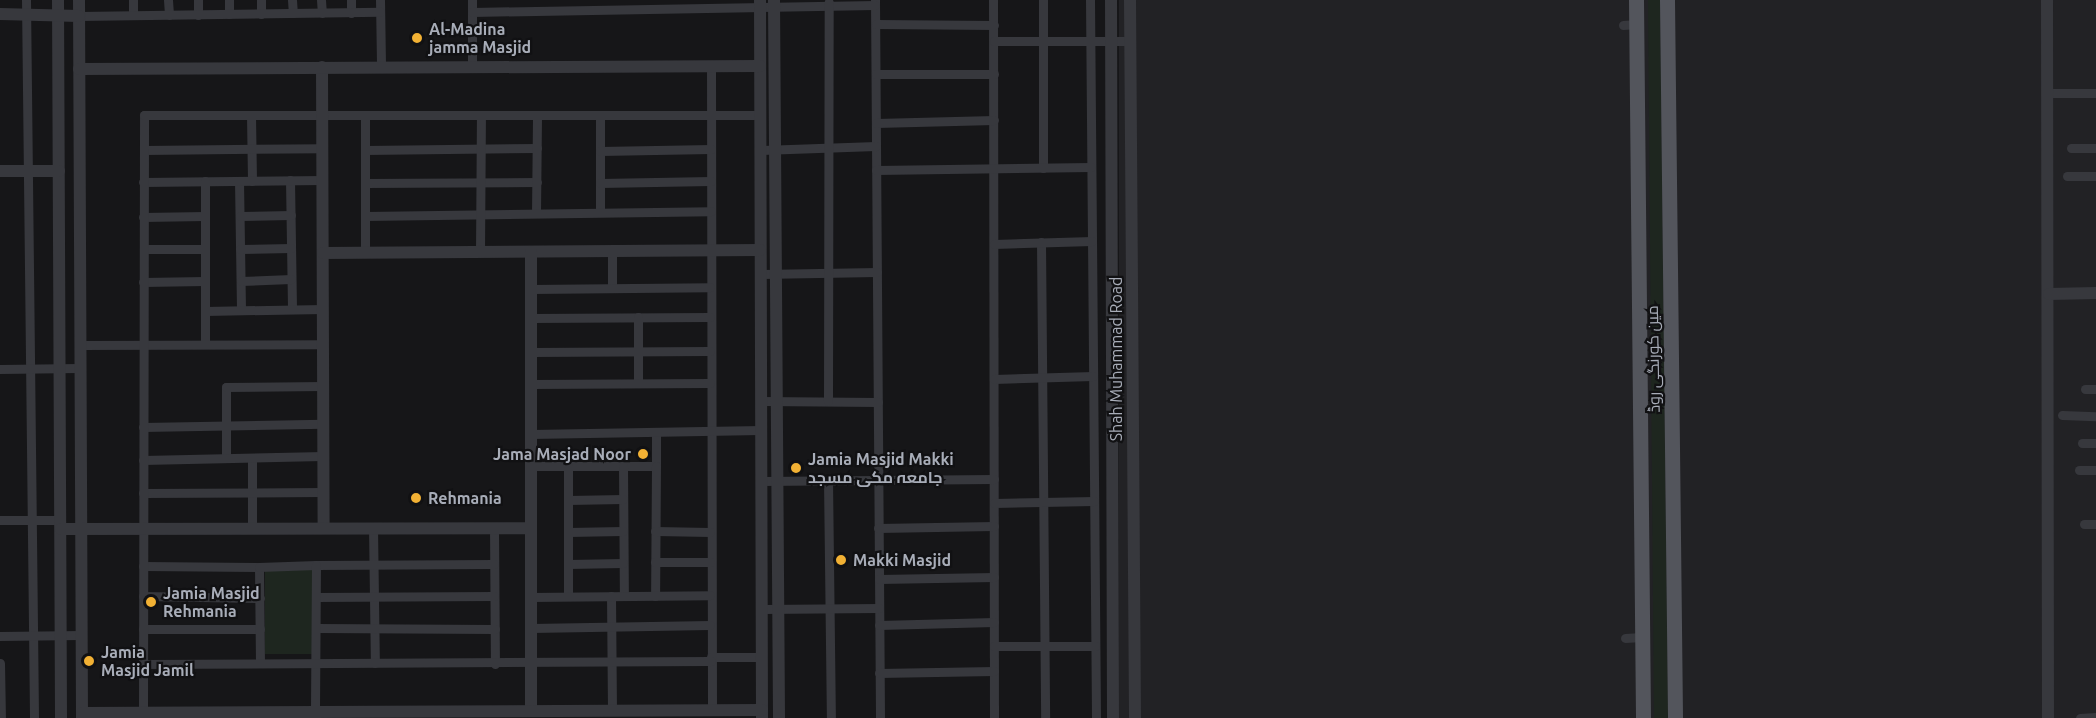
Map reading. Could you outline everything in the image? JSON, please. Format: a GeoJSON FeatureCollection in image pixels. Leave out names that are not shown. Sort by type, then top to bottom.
{"type":"FeatureCollection","features":[{"type":"Feature","properties":{"kind":"main road","name":"مین کورنگی روڈ"},"geometry":{"type":"LineString","coordinates":[[1636,0],[1630,25],[1642,718]]}},
{"type":"Feature","properties":{"kind":"main road","name":"مین کورنگی روڈ"},"geometry":{"type":"LineString","coordinates":[[1667,0],[1675,718]]}},
{"type":"Feature","properties":{"kind":"street"},"geometry":{"type":"LineString","coordinates":[[26,0],[34,718]]}},
{"type":"Feature","properties":{"kind":"street"},"geometry":{"type":"LineString","coordinates":[[57,0],[61,718]]}},
{"type":"Feature","properties":{"kind":"street"},"geometry":{"type":"LineString","coordinates":[[79,0],[82,715],[143,712],[162,715],[315,711],[347,715],[612,709],[712,710],[762,714],[760,4]]}},
{"type":"Feature","properties":{"kind":"street"},"geometry":{"type":"LineString","coordinates":[[133,0],[133,15]]}},
{"type":"Feature","properties":{"kind":"street"},"geometry":{"type":"LineString","coordinates":[[168,0],[169,15]]}},
{"type":"Feature","properties":{"kind":"street"},"geometry":{"type":"LineString","coordinates":[[198,0],[198,15]]}},
{"type":"Feature","properties":{"kind":"street"},"geometry":{"type":"LineString","coordinates":[[229,0],[229,14]]}},
{"type":"Feature","properties":{"kind":"street"},"geometry":{"type":"LineString","coordinates":[[261,0],[261,14]]}},
{"type":"Feature","properties":{"kind":"street"},"geometry":{"type":"LineString","coordinates":[[292,0],[293,13]]}},
{"type":"Feature","properties":{"kind":"street"},"geometry":{"type":"LineString","coordinates":[[321,0],[322,13]]}},
{"type":"Feature","properties":{"kind":"street"},"geometry":{"type":"LineString","coordinates":[[351,0],[351,13]]}},
{"type":"Feature","properties":{"kind":"street"},"geometry":{"type":"LineString","coordinates":[[380,0],[381,67]]}},
{"type":"Feature","properties":{"kind":"street"},"geometry":{"type":"LineString","coordinates":[[472,0],[472,67]]}},
{"type":"Feature","properties":{"kind":"street"},"geometry":{"type":"LineString","coordinates":[[505,0],[505,12]]}},
{"type":"Feature","properties":{"kind":"street"},"geometry":{"type":"LineString","coordinates":[[536,0],[536,12]]}},
{"type":"Feature","properties":{"kind":"street"},"geometry":{"type":"LineString","coordinates":[[565,0],[565,12]]}},
{"type":"Feature","properties":{"kind":"street"},"geometry":{"type":"LineString","coordinates":[[597,0],[597,11]]}},
{"type":"Feature","properties":{"kind":"street"},"geometry":{"type":"LineString","coordinates":[[626,0],[626,11]]}},
{"type":"Feature","properties":{"kind":"street"},"geometry":{"type":"LineString","coordinates":[[657,0],[658,10]]}},
{"type":"Feature","properties":{"kind":"street"},"geometry":{"type":"LineString","coordinates":[[993,0],[994,718]]}},
{"type":"Feature","properties":{"kind":"street"},"geometry":{"type":"LineString","coordinates":[[1043,0],[1043,168]]}},
{"type":"Feature","properties":{"kind":"street"},"geometry":{"type":"LineString","coordinates":[[1090,0],[1096,718]]}},
{"type":"Feature","properties":{"kind":"street","name":"Shah Muhammad Road"},"geometry":{"type":"LineString","coordinates":[[1111,0],[1113,718]]}},
{"type":"Feature","properties":{"kind":"street","name":"Shah Muhammad Road"},"geometry":{"type":"LineString","coordinates":[[1130,0],[1135,718]]}},
{"type":"Feature","properties":{"kind":"street"},"geometry":{"type":"LineString","coordinates":[[2047,0],[2048,718]]}},
{"type":"Feature","properties":{"kind":"street"},"geometry":{"type":"LineString","coordinates":[[828,401],[829,3]]}},
{"type":"Feature","properties":{"kind":"street"},"geometry":{"type":"LineString","coordinates":[[472,12],[626,11],[658,10],[689,5],[875,3],[880,718]]}},
{"type":"Feature","properties":{"kind":"street"},"geometry":{"type":"LineString","coordinates":[[774,4],[779,718]]}},
{"type":"Feature","properties":{"kind":"street"},"geometry":{"type":"LineString","coordinates":[[0,14],[79,16],[381,12]]}},
{"type":"Feature","properties":{"kind":"street"},"geometry":{"type":"LineString","coordinates":[[876,24],[994,25]]}},
{"type":"Feature","properties":{"kind":"street"},"geometry":{"type":"LineString","coordinates":[[994,41],[1130,41]]}},
{"type":"Feature","properties":{"kind":"street"},"geometry":{"type":"LineString","coordinates":[[79,69],[759,66]]}},
{"type":"Feature","properties":{"kind":"street"},"geometry":{"type":"LineString","coordinates":[[322,67],[324,527]]}},
{"type":"Feature","properties":{"kind":"street"},"geometry":{"type":"LineString","coordinates":[[711,67],[710,626],[712,710]]}},
{"type":"Feature","properties":{"kind":"street"},"geometry":{"type":"LineString","coordinates":[[876,74],[994,74]]}},
{"type":"Feature","properties":{"kind":"street"},"geometry":{"type":"LineString","coordinates":[[2048,93],[2096,93]]}},
{"type":"Feature","properties":{"kind":"street"},"geometry":{"type":"LineString","coordinates":[[143,712],[144,115],[760,115]]}},
{"type":"Feature","properties":{"kind":"street"},"geometry":{"type":"LineString","coordinates":[[600,115],[600,212]]}},
{"type":"Feature","properties":{"kind":"street"},"geometry":{"type":"LineString","coordinates":[[251,116],[252,181]]}},
{"type":"Feature","properties":{"kind":"street"},"geometry":{"type":"LineString","coordinates":[[365,116],[365,253]]}},
{"type":"Feature","properties":{"kind":"street"},"geometry":{"type":"LineString","coordinates":[[480,252],[481,116]]}},
{"type":"Feature","properties":{"kind":"street"},"geometry":{"type":"LineString","coordinates":[[536,213],[537,116]]}},
{"type":"Feature","properties":{"kind":"street"},"geometry":{"type":"LineString","coordinates":[[876,123],[994,120]]}},
{"type":"Feature","properties":{"kind":"street"},"geometry":{"type":"LineString","coordinates":[[760,150],[876,146]]}},
{"type":"Feature","properties":{"kind":"street"},"geometry":{"type":"LineString","coordinates":[[144,150],[322,148]]}},
{"type":"Feature","properties":{"kind":"street"},"geometry":{"type":"LineString","coordinates":[[365,150],[537,148]]}},
{"type":"Feature","properties":{"kind":"street"},"geometry":{"type":"LineString","coordinates":[[2071,148],[2096,148]]}},
{"type":"Feature","properties":{"kind":"street"},"geometry":{"type":"LineString","coordinates":[[600,151],[711,149]]}},
{"type":"Feature","properties":{"kind":"street"},"geometry":{"type":"LineString","coordinates":[[876,170],[1091,168]]}},
{"type":"Feature","properties":{"kind":"street"},"geometry":{"type":"LineString","coordinates":[[0,171],[79,176]]}},
{"type":"Feature","properties":{"kind":"street"},"geometry":{"type":"LineString","coordinates":[[2067,176],[2096,176]]}},
{"type":"Feature","properties":{"kind":"street"},"geometry":{"type":"LineString","coordinates":[[290,180],[292,309]]}},
{"type":"Feature","properties":{"kind":"street"},"geometry":{"type":"LineString","coordinates":[[144,182],[322,180]]}},
{"type":"Feature","properties":{"kind":"street"},"geometry":{"type":"LineString","coordinates":[[205,181],[205,344]]}},
{"type":"Feature","properties":{"kind":"street"},"geometry":{"type":"LineString","coordinates":[[239,181],[241,310]]}},
{"type":"Feature","properties":{"kind":"street"},"geometry":{"type":"LineString","coordinates":[[600,183],[711,181]]}},
{"type":"Feature","properties":{"kind":"street"},"geometry":{"type":"LineString","coordinates":[[365,183],[537,182]]}},
{"type":"Feature","properties":{"kind":"street"},"geometry":{"type":"LineString","coordinates":[[365,216],[711,211]]}},
{"type":"Feature","properties":{"kind":"street"},"geometry":{"type":"LineString","coordinates":[[240,216],[291,215]]}},
{"type":"Feature","properties":{"kind":"street"},"geometry":{"type":"LineString","coordinates":[[143,217],[205,216]]}},
{"type":"Feature","properties":{"kind":"street"},"geometry":{"type":"LineString","coordinates":[[994,244],[1092,241]]}},
{"type":"Feature","properties":{"kind":"street"},"geometry":{"type":"LineString","coordinates":[[1041,242],[1045,718]]}},
{"type":"Feature","properties":{"kind":"street"},"geometry":{"type":"LineString","coordinates":[[240,249],[291,248]]}},
{"type":"Feature","properties":{"kind":"street"},"geometry":{"type":"LineString","coordinates":[[144,249],[205,249]]}},
{"type":"Feature","properties":{"kind":"street"},"geometry":{"type":"LineString","coordinates":[[323,253],[760,249]]}},
{"type":"Feature","properties":{"kind":"street"},"geometry":{"type":"LineString","coordinates":[[612,251],[612,288]]}},
{"type":"Feature","properties":{"kind":"street"},"geometry":{"type":"LineString","coordinates":[[531,252],[531,710]]}},
{"type":"Feature","properties":{"kind":"street"},"geometry":{"type":"LineString","coordinates":[[761,274],[877,272]]}},
{"type":"Feature","properties":{"kind":"street"},"geometry":{"type":"LineString","coordinates":[[241,281],[291,279]]}},
{"type":"Feature","properties":{"kind":"street"},"geometry":{"type":"LineString","coordinates":[[144,282],[205,281]]}},
{"type":"Feature","properties":{"kind":"street"},"geometry":{"type":"LineString","coordinates":[[531,289],[710,287]]}},
{"type":"Feature","properties":{"kind":"street"},"geometry":{"type":"LineString","coordinates":[[2049,294],[2096,293]]}},
{"type":"Feature","properties":{"kind":"street"},"geometry":{"type":"LineString","coordinates":[[205,311],[323,309]]}},
{"type":"Feature","properties":{"kind":"street"},"geometry":{"type":"LineString","coordinates":[[638,317],[638,383]]}},
{"type":"Feature","properties":{"kind":"street"},"geometry":{"type":"LineString","coordinates":[[531,318],[710,317]]}},
{"type":"Feature","properties":{"kind":"street"},"geometry":{"type":"LineString","coordinates":[[79,345],[323,344]]}},
{"type":"Feature","properties":{"kind":"street"},"geometry":{"type":"LineString","coordinates":[[531,352],[710,351]]}},
{"type":"Feature","properties":{"kind":"street"},"geometry":{"type":"LineString","coordinates":[[1112,363],[1132,363]]}},
{"type":"Feature","properties":{"kind":"street"},"geometry":{"type":"LineString","coordinates":[[0,369],[79,368]]}},
{"type":"Feature","properties":{"kind":"street"},"geometry":{"type":"LineString","coordinates":[[994,379],[1093,376]]}},
{"type":"Feature","properties":{"kind":"street"},"geometry":{"type":"LineString","coordinates":[[531,384],[710,383]]}},
{"type":"Feature","properties":{"kind":"street"},"geometry":{"type":"LineString","coordinates":[[226,458],[226,387],[323,386]]}},
{"type":"Feature","properties":{"kind":"street"},"geometry":{"type":"LineString","coordinates":[[2085,389],[2096,389]]}},
{"type":"Feature","properties":{"kind":"street"},"geometry":{"type":"LineString","coordinates":[[761,401],[878,402]]}},
{"type":"Feature","properties":{"kind":"street"},"geometry":{"type":"LineString","coordinates":[[2062,415],[2096,416]]}},
{"type":"Feature","properties":{"kind":"street"},"geometry":{"type":"LineString","coordinates":[[143,427],[323,424]]}},
{"type":"Feature","properties":{"kind":"street"},"geometry":{"type":"LineString","coordinates":[[531,434],[761,430]]}},
{"type":"Feature","properties":{"kind":"street"},"geometry":{"type":"LineString","coordinates":[[655,596],[656,433]]}},
{"type":"Feature","properties":{"kind":"street"},"geometry":{"type":"LineString","coordinates":[[2082,443],[2096,443]]}},
{"type":"Feature","properties":{"kind":"street"},"geometry":{"type":"LineString","coordinates":[[143,460],[323,456]]}},
{"type":"Feature","properties":{"kind":"street"},"geometry":{"type":"LineString","coordinates":[[252,458],[250,492],[252,528]]}},
{"type":"Feature","properties":{"kind":"street"},"geometry":{"type":"LineString","coordinates":[[531,466],[656,466]]}},
{"type":"Feature","properties":{"kind":"street"},"geometry":{"type":"LineString","coordinates":[[568,466],[568,596]]}},
{"type":"Feature","properties":{"kind":"street"},"geometry":{"type":"LineString","coordinates":[[623,466],[624,596]]}},
{"type":"Feature","properties":{"kind":"street"},"geometry":{"type":"LineString","coordinates":[[2079,470],[2096,470]]}},
{"type":"Feature","properties":{"kind":"street"},"geometry":{"type":"LineString","coordinates":[[761,481],[994,479]]}},
{"type":"Feature","properties":{"kind":"street"},"geometry":{"type":"LineString","coordinates":[[828,480],[831,718]]}},
{"type":"Feature","properties":{"kind":"street"},"geometry":{"type":"LineString","coordinates":[[144,493],[323,492]]}},
{"type":"Feature","properties":{"kind":"street"},"geometry":{"type":"LineString","coordinates":[[568,500],[623,499]]}},
{"type":"Feature","properties":{"kind":"street"},"geometry":{"type":"LineString","coordinates":[[994,503],[1094,501]]}},
{"type":"Feature","properties":{"kind":"street"},"geometry":{"type":"LineString","coordinates":[[0,520],[33,520],[80,529],[531,528]]}},
{"type":"Feature","properties":{"kind":"street"},"geometry":{"type":"LineString","coordinates":[[2084,524],[2096,524]]}},
{"type":"Feature","properties":{"kind":"street"},"geometry":{"type":"LineString","coordinates":[[878,528],[994,525]]}},
{"type":"Feature","properties":{"kind":"street"},"geometry":{"type":"LineString","coordinates":[[373,527],[375,663]]}},
{"type":"Feature","properties":{"kind":"street"},"geometry":{"type":"LineString","coordinates":[[494,528],[495,664]]}},
{"type":"Feature","properties":{"kind":"street"},"geometry":{"type":"LineString","coordinates":[[568,532],[623,531]]}},
{"type":"Feature","properties":{"kind":"street"},"geometry":{"type":"LineString","coordinates":[[656,531],[710,532]]}},
{"type":"Feature","properties":{"kind":"street"},"geometry":{"type":"LineString","coordinates":[[655,562],[710,562]]}},
{"type":"Feature","properties":{"kind":"street"},"geometry":{"type":"LineString","coordinates":[[568,564],[623,563]]}},
{"type":"Feature","properties":{"kind":"street"},"geometry":{"type":"LineString","coordinates":[[143,566],[494,564]]}},
{"type":"Feature","properties":{"kind":"street"},"geometry":{"type":"LineString","coordinates":[[315,711],[316,565]]}},
{"type":"Feature","properties":{"kind":"street"},"geometry":{"type":"LineString","coordinates":[[259,567],[260,663]]}},
{"type":"Feature","properties":{"kind":"street"},"geometry":{"type":"LineString","coordinates":[[879,579],[994,576]]}},
{"type":"Feature","properties":{"kind":"street"},"geometry":{"type":"LineString","coordinates":[[531,597],[710,595]]}},
{"type":"Feature","properties":{"kind":"street"},"geometry":{"type":"LineString","coordinates":[[143,596],[260,598]]}},
{"type":"Feature","properties":{"kind":"street"},"geometry":{"type":"LineString","coordinates":[[316,597],[494,596]]}},
{"type":"Feature","properties":{"kind":"street"},"geometry":{"type":"LineString","coordinates":[[611,596],[612,709]]}},
{"type":"Feature","properties":{"kind":"street"},"geometry":{"type":"LineString","coordinates":[[762,609],[879,608]]}},
{"type":"Feature","properties":{"kind":"street"},"geometry":{"type":"LineString","coordinates":[[879,625],[994,622]]}},
{"type":"Feature","properties":{"kind":"street"},"geometry":{"type":"LineString","coordinates":[[531,628],[710,626]]}},
{"type":"Feature","properties":{"kind":"street"},"geometry":{"type":"LineString","coordinates":[[316,628],[495,629]]}},
{"type":"Feature","properties":{"kind":"street"},"geometry":{"type":"LineString","coordinates":[[143,629],[260,629]]}},
{"type":"Feature","properties":{"kind":"street"},"geometry":{"type":"LineString","coordinates":[[0,636],[81,635]]}},
{"type":"Feature","properties":{"kind":"street"},"geometry":{"type":"LineString","coordinates":[[1625,638],[1642,637]]}},
{"type":"Feature","properties":{"kind":"street"},"geometry":{"type":"LineString","coordinates":[[994,646],[1095,646]]}},
{"type":"Feature","properties":{"kind":"street"},"geometry":{"type":"LineString","coordinates":[[143,664],[315,662],[531,664],[762,657]]}},
{"type":"Feature","properties":{"kind":"street"},"geometry":{"type":"LineString","coordinates":[[0,663],[1,718]]}},
{"type":"Feature","properties":{"kind":"street"},"geometry":{"type":"LineString","coordinates":[[879,673],[994,671]]}},
{"type":"Feature","properties":{"kind":"street"},"geometry":{"type":"LineString","coordinates":[[2080,718],[2096,717]]}},
{"type":"Feature","properties":{"kind":"shaded area"},"geometry":{"type":"Polygon","coordinates":[[[1119,0],[2096,0],[2096,718],[1119,718],[1119,0]]]}},
{"type":"Feature","properties":{"kind":"shaded area"},"geometry":{"type":"Polygon","coordinates":[[[1648,0],[1660,0],[1668,718],[1654,718],[1648,0]]]}},
{"type":"Feature","properties":{"kind":"shaded area"},"geometry":{"type":"Polygon","coordinates":[[[265,569],[312,569],[312,654],[265,654],[265,569]]]}},
{"type":"Feature","properties":{"kind":"place","name":"Al-Madina jamma Masjid"},"geometry":{"type":"Point","coordinates":[417,38]}},
{"type":"Feature","properties":{"kind":"place","name":"Jama Masjad Noor"},"geometry":{"type":"Point","coordinates":[643,454]}},
{"type":"Feature","properties":{"kind":"place","name":"Jamia Masjid Makki جامعہ مکی مسجد"},"geometry":{"type":"Point","coordinates":[796,468]}},
{"type":"Feature","properties":{"kind":"place","name":"Rehmania"},"geometry":{"type":"Point","coordinates":[416,498]}},
{"type":"Feature","properties":{"kind":"place","name":"Makki Masjid"},"geometry":{"type":"Point","coordinates":[841,560]}},
{"type":"Feature","properties":{"kind":"place","name":"Jamia Masjid Rehmania"},"geometry":{"type":"Point","coordinates":[151,602]}},
{"type":"Feature","properties":{"kind":"place","name":"Jamia Masjid Jamil"},"geometry":{"type":"Point","coordinates":[89,661]}}]}
